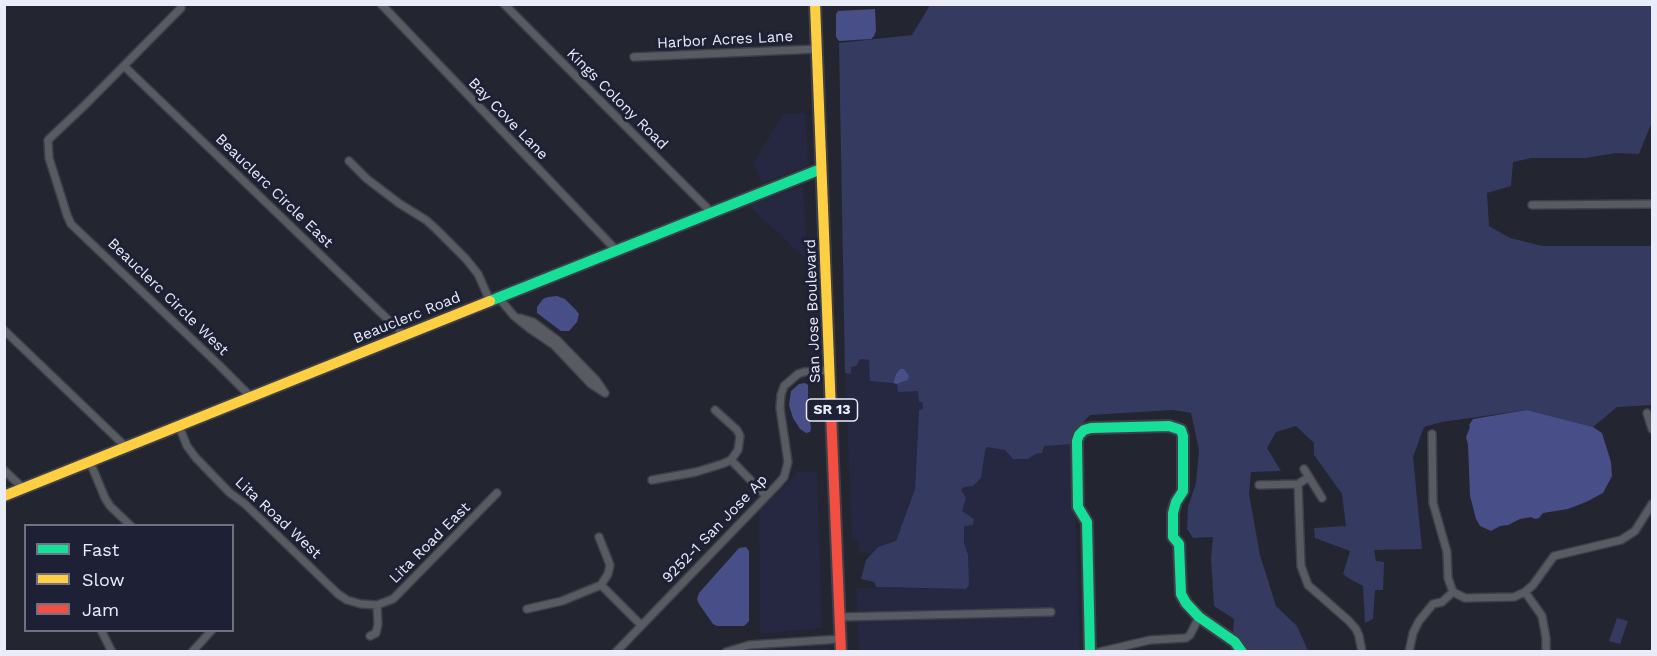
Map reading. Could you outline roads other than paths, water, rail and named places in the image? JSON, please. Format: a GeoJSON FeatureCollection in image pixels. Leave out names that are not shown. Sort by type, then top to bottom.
{"type":"FeatureCollection","features":[{"type":"Feature","properties":{"kind":"street","name":"Bay Cove Lane"},"geometry":{"type":"LineString","coordinates":[[381,4],[615,250]]}},
{"type":"Feature","properties":{"kind":"street","name":"Kings Colony Road"},"geometry":{"type":"LineString","coordinates":[[504,4],[711,213]]}},
{"type":"Feature","properties":{"kind":"street","name":"San Jose Boulevard"},"geometry":{"type":"LineString","coordinates":[[815,4],[841,651]]}},
{"type":"Feature","properties":{"kind":"street"},"geometry":{"type":"LineString","coordinates":[[124,66],[181,8]]}},
{"type":"Feature","properties":{"kind":"street","name":"Harbor Acres Lane"},"geometry":{"type":"LineString","coordinates":[[634,57],[817,49]]}},
{"type":"Feature","properties":{"kind":"street","name":"Beauclerc Circle West"},"geometry":{"type":"LineString","coordinates":[[124,66],[48,140],[49,158],[67,215],[71,224],[251,397]]}},
{"type":"Feature","properties":{"kind":"street","name":"Beauclerc Circle East"},"geometry":{"type":"LineString","coordinates":[[124,66],[404,335]]}},
{"type":"Feature","properties":{"kind":"street"},"geometry":{"type":"LineString","coordinates":[[349,161],[367,179],[426,220],[466,259],[494,299],[529,328],[566,353],[597,380],[605,393],[591,384],[566,353]]}},
{"type":"Feature","properties":{"kind":"street","name":"Beauclerc Road"},"geometry":{"type":"LineString","coordinates":[[4,496],[821,169]]}},
{"type":"Feature","properties":{"kind":"street"},"geometry":{"type":"LineString","coordinates":[[1532,205],[1653,204]]}},
{"type":"Feature","properties":{"kind":"street"},"geometry":{"type":"LineString","coordinates":[[4,330],[126,447]]}},
{"type":"Feature","properties":{"kind":"street","name":"9252-1 San Jose Ap"},"geometry":{"type":"LineString","coordinates":[[616,651],[784,477],[788,462],[780,401],[784,386],[804,372],[830,370]]}},
{"type":"Feature","properties":{"kind":"street"},"geometry":{"type":"LineString","coordinates":[[652,480],[696,472],[731,460],[738,450],[740,436],[737,430],[715,410]]}},
{"type":"Feature","properties":{"kind":"street"},"geometry":{"type":"LineString","coordinates":[[1647,413],[1653,429]]}},
{"type":"Feature","properties":{"kind":"street","name":"Lita Road West"},"geometry":{"type":"LineString","coordinates":[[179,426],[187,446],[206,469],[338,594],[354,603],[377,605]]}},
{"type":"Feature","properties":{"kind":"street"},"geometry":{"type":"LineString","coordinates":[[1090,651],[1088,522],[1078,507],[1077,441],[1079,435],[1091,428],[1169,426],[1181,430],[1183,436],[1183,491],[1176,502],[1173,513],[1173,537],[1179,544],[1181,594],[1199,617],[1235,642],[1242,651]]}},
{"type":"Feature","properties":{"kind":"street"},"geometry":{"type":"LineString","coordinates":[[1432,434],[1433,503],[1447,552],[1448,578],[1453,592],[1465,598],[1514,597],[1525,592],[1533,585],[1554,556],[1621,540],[1635,531],[1653,504]]}},
{"type":"Feature","properties":{"kind":"street"},"geometry":{"type":"LineString","coordinates":[[731,460],[766,496]]}},
{"type":"Feature","properties":{"kind":"street"},"geometry":{"type":"LineString","coordinates":[[90,462],[110,506],[130,524]]}},
{"type":"Feature","properties":{"kind":"street"},"geometry":{"type":"LineString","coordinates":[[1304,469],[1322,498]]}},
{"type":"Feature","properties":{"kind":"street"},"geometry":{"type":"LineString","coordinates":[[4,470],[24,489]]}},
{"type":"Feature","properties":{"kind":"street"},"geometry":{"type":"LineString","coordinates":[[1259,485],[1298,484],[1309,477]]}},
{"type":"Feature","properties":{"kind":"street"},"geometry":{"type":"LineString","coordinates":[[1298,484],[1301,566],[1308,585],[1356,629],[1362,651]]}},
{"type":"Feature","properties":{"kind":"street","name":"Lita Road East"},"geometry":{"type":"LineString","coordinates":[[377,605],[393,599],[497,493]]}},
{"type":"Feature","properties":{"kind":"street"},"geometry":{"type":"LineString","coordinates":[[526,609],[562,601],[601,585],[608,574],[610,565],[599,537]]}},
{"type":"Feature","properties":{"kind":"street"},"geometry":{"type":"LineString","coordinates":[[601,585],[641,625]]}},
{"type":"Feature","properties":{"kind":"street"},"geometry":{"type":"LineString","coordinates":[[1409,651],[1410,641],[1419,621],[1433,604],[1442,602],[1453,592]]}},
{"type":"Feature","properties":{"kind":"street"},"geometry":{"type":"LineString","coordinates":[[1525,592],[1542,616],[1546,651]]}},
{"type":"Feature","properties":{"kind":"street"},"geometry":{"type":"LineString","coordinates":[[370,636],[376,633],[377,605]]}},
{"type":"Feature","properties":{"kind":"street"},"geometry":{"type":"LineString","coordinates":[[840,618],[1051,612]]}},
{"type":"Feature","properties":{"kind":"street"},"geometry":{"type":"LineString","coordinates":[[1099,651],[1150,640],[1186,638],[1190,635],[1199,617]]}},
{"type":"Feature","properties":{"kind":"street"},"geometry":{"type":"LineString","coordinates":[[103,632],[112,651]]}},
{"type":"Feature","properties":{"kind":"street"},"geometry":{"type":"LineString","coordinates":[[192,651],[210,632]]}},
{"type":"Feature","properties":{"kind":"street"},"geometry":{"type":"LineString","coordinates":[[726,651],[748,645],[841,639]]}}]}
